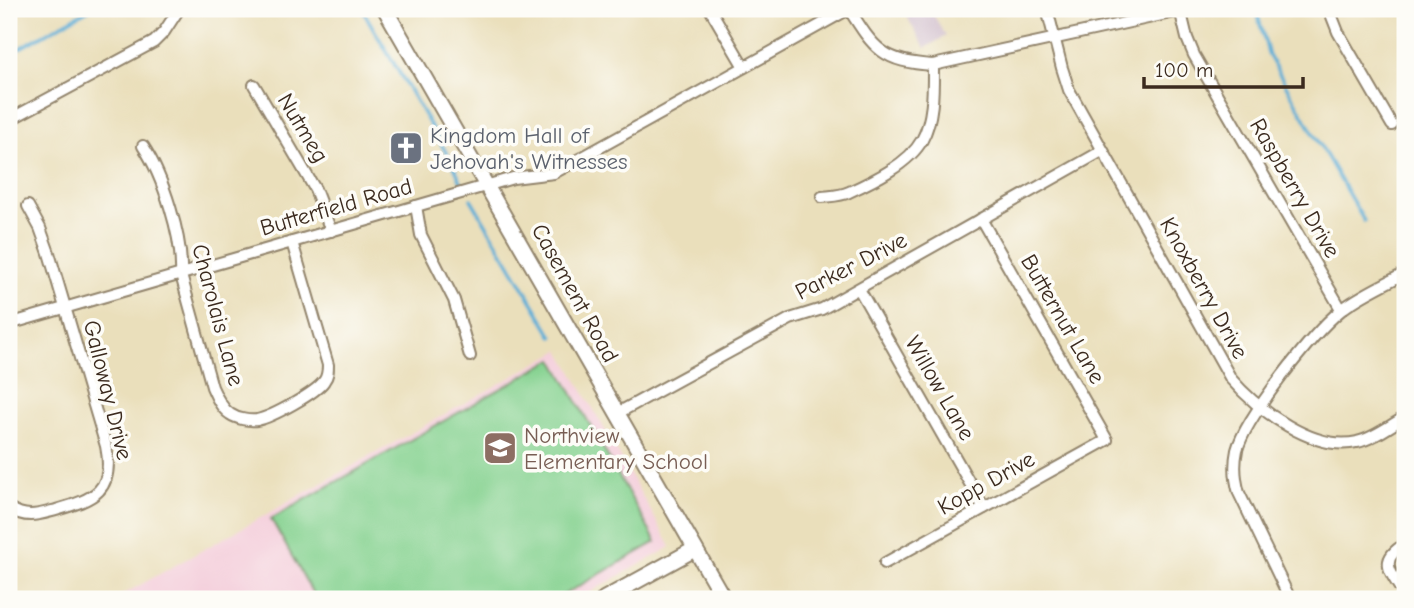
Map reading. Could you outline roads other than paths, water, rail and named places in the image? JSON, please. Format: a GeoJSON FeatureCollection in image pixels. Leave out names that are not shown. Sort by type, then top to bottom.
{"type":"FeatureCollection","features":[{"type":"Feature","properties":{"kind":"street"},"geometry":{"type":"LineString","coordinates":[[9,120],[154,42],[179,9]]}},
{"type":"Feature","properties":{"kind":"street","name":"Casement Road"},"geometry":{"type":"LineString","coordinates":[[386,9],[724,599]]}},
{"type":"Feature","properties":{"kind":"street"},"geometry":{"type":"LineString","coordinates":[[710,9],[744,67]]}},
{"type":"Feature","properties":{"kind":"street"},"geometry":{"type":"LineString","coordinates":[[849,9],[867,38],[887,56],[899,61],[933,65],[1183,9]]}},
{"type":"Feature","properties":{"kind":"street","name":"Butterfield Road"},"geometry":{"type":"LineString","coordinates":[[9,324],[513,178],[554,173],[571,166],[849,9]]}},
{"type":"Feature","properties":{"kind":"street","name":"Knoxberry Drive"},"geometry":{"type":"LineString","coordinates":[[1047,9],[1069,90],[1231,379],[1243,393],[1307,437],[1325,442],[1342,444],[1363,440],[1405,417]]}},
{"type":"Feature","properties":{"kind":"street","name":"Raspberry Drive"},"geometry":{"type":"LineString","coordinates":[[1183,9],[1194,55],[1341,309]]}},
{"type":"Feature","properties":{"kind":"street"},"geometry":{"type":"LineString","coordinates":[[1329,9],[1338,33],[1392,125]]}},
{"type":"Feature","properties":{"kind":"street"},"geometry":{"type":"LineString","coordinates":[[822,197],[847,194],[896,166],[913,152],[922,140],[927,126],[931,108],[933,65]]}},
{"type":"Feature","properties":{"kind":"street","name":"Nutmeg"},"geometry":{"type":"LineString","coordinates":[[254,85],[315,189],[331,231]]}},
{"type":"Feature","properties":{"kind":"street","name":"Charolais Lane"},"geometry":{"type":"LineString","coordinates":[[143,146],[161,180],[182,257],[181,275],[218,401],[230,415],[248,420],[257,419],[316,390],[328,375],[328,366],[292,242]]}},
{"type":"Feature","properties":{"kind":"street","name":"Parker Drive"},"geometry":{"type":"LineString","coordinates":[[616,414],[790,319],[822,309],[859,289],[1102,150]]}},
{"type":"Feature","properties":{"kind":"street","name":"Galloway Drive"},"geometry":{"type":"LineString","coordinates":[[9,508],[24,516],[31,516],[75,505],[95,496],[107,480],[109,471],[106,446],[49,253],[28,206]]}},
{"type":"Feature","properties":{"kind":"street"},"geometry":{"type":"LineString","coordinates":[[416,206],[421,235],[454,300],[470,356]]}},
{"type":"Feature","properties":{"kind":"street","name":"Butternut Lane"},"geometry":{"type":"LineString","coordinates":[[981,219],[1107,440]]}},
{"type":"Feature","properties":{"kind":"street"},"geometry":{"type":"LineString","coordinates":[[1290,599],[1239,493],[1235,477],[1241,439],[1260,406],[1323,327],[1341,309],[1405,273]]}},
{"type":"Feature","properties":{"kind":"street","name":"Willow Lane"},"geometry":{"type":"LineString","coordinates":[[859,289],[984,508]]}},
{"type":"Feature","properties":{"kind":"street","name":"Kopp Drive"},"geometry":{"type":"LineString","coordinates":[[885,563],[1107,440]]}},
{"type":"Feature","properties":{"kind":"street"},"geometry":{"type":"LineString","coordinates":[[1405,544],[1392,551],[1388,559],[1405,596]]}},
{"type":"Feature","properties":{"kind":"street"},"geometry":{"type":"LineString","coordinates":[[604,599],[695,549]]}},
{"type":"Feature","properties":{"kind":"waterway"},"geometry":{"type":"LineString","coordinates":[[9,54],[90,9]]}},
{"type":"Feature","properties":{"kind":"waterway"},"geometry":{"type":"LineString","coordinates":[[158,9],[161,13]]}},
{"type":"Feature","properties":{"kind":"waterway"},"geometry":{"type":"LineString","coordinates":[[362,9],[462,184]]}},
{"type":"Feature","properties":{"kind":"waterway"},"geometry":{"type":"LineString","coordinates":[[1256,9],[1269,56],[1364,221]]}},
{"type":"Feature","properties":{"kind":"waterway"},"geometry":{"type":"LineString","coordinates":[[471,199],[553,337]]}},
{"type":"Feature","properties":{"kind":"place","name":"Kingdom Hall of Jehovah's Witnesses"},"geometry":{"type":"Point","coordinates":[406,148]}},
{"type":"Feature","properties":{"kind":"place","name":"Northview Elementary School"},"geometry":{"type":"Point","coordinates":[500,448]}}]}
